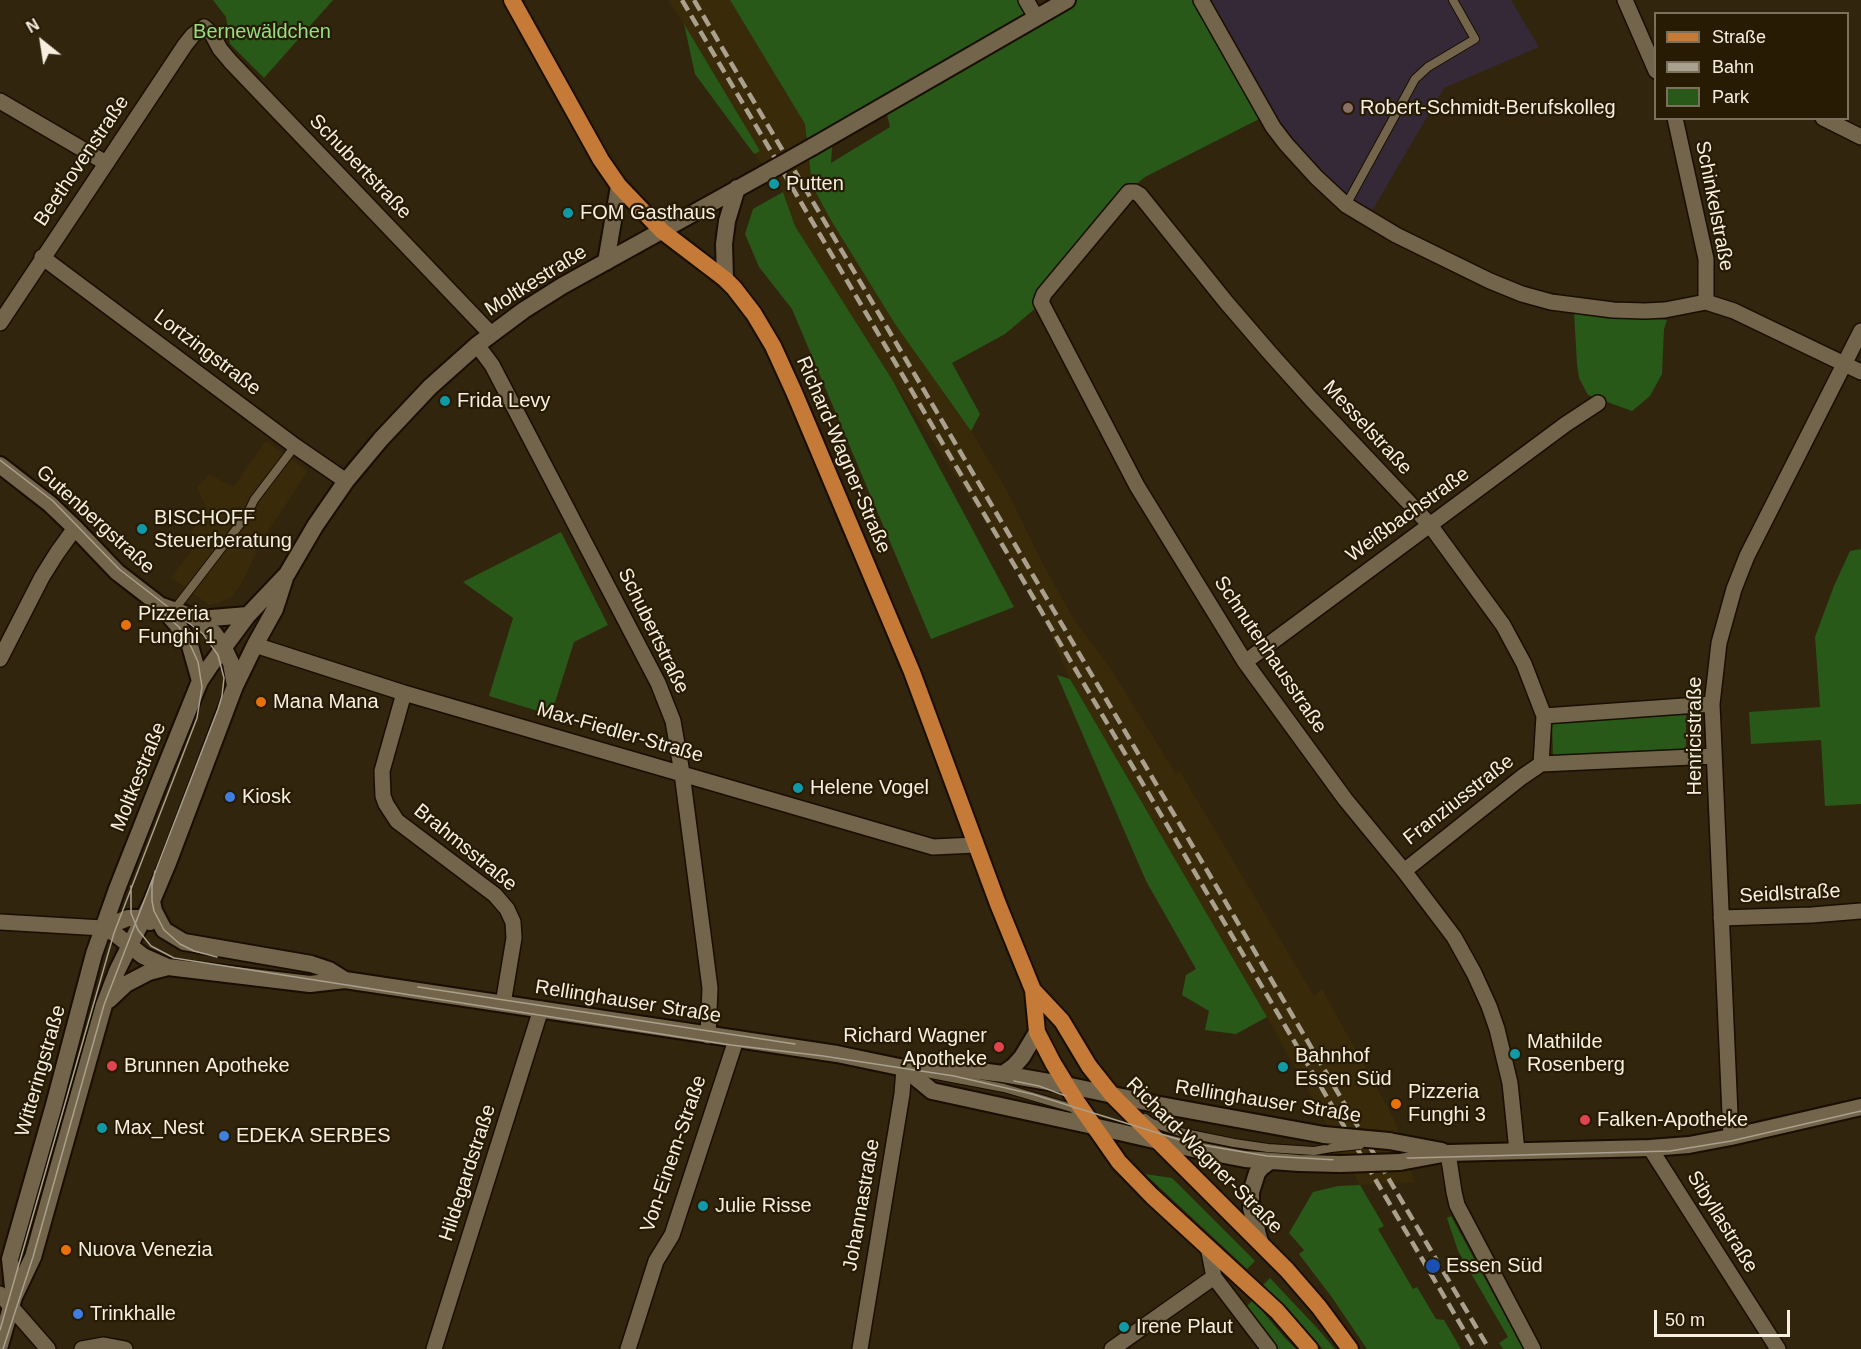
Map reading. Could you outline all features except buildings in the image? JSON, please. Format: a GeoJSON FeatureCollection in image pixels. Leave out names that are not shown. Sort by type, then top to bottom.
{"type":"FeatureCollection","features":[{"type":"Feature","properties":{"kind":"main road","name":"Richard-Wagner-Straße"},"geometry":{"type":"LineString","coordinates":[[512,0],[601,160],[619,186],[662,231],[725,279],[744,300],[764,330],[794,392],[912,672],[1033,990],[1037,1032],[1066,1085],[1119,1162],[1152,1196],[1276,1311],[1310,1349]]}},
{"type":"Feature","properties":{"kind":"main road","name":"Richard-Wagner-Straße"},"geometry":{"type":"LineString","coordinates":[[1033,990],[1062,1021],[1089,1066],[1112,1095],[1302,1286],[1350,1349]]}},
{"type":"Feature","properties":{"kind":"street"},"geometry":{"type":"LineString","coordinates":[[1026,0],[1036,17]]}},
{"type":"Feature","properties":{"kind":"street","name":"Moltkestraße"},"geometry":{"type":"LineString","coordinates":[[130,945],[168,863],[235,686],[275,609],[287,574],[315,526],[346,481],[381,439],[430,387],[477,345],[534,304],[1067,0]]}},
{"type":"Feature","properties":{"kind":"street"},"geometry":{"type":"LineString","coordinates":[[1201,0],[1273,127],[1300,159],[1346,205],[1396,235],[1522,294],[1580,307],[1613,310],[1665,310],[1706,302],[1734,312],[1861,372]]}},
{"type":"Feature","properties":{"kind":"street"},"geometry":{"type":"LineString","coordinates":[[1625,0],[1654,66]]}},
{"type":"Feature","properties":{"kind":"street","name":"Beethovenstraße"},"geometry":{"type":"LineString","coordinates":[[0,323],[185,45],[204,27]]}},
{"type":"Feature","properties":{"kind":"street","name":"Schubertstraße"},"geometry":{"type":"LineString","coordinates":[[204,27],[212,34],[220,49],[231,62],[491,334]]}},
{"type":"Feature","properties":{"kind":"street"},"geometry":{"type":"LineString","coordinates":[[0,101],[106,163]]}},
{"type":"Feature","properties":{"kind":"street","name":"Schinkelstraße"},"geometry":{"type":"LineString","coordinates":[[1675,120],[1706,259],[1706,302]]}},
{"type":"Feature","properties":{"kind":"street"},"geometry":{"type":"LineString","coordinates":[[1827,120],[1861,137]]}},
{"type":"Feature","properties":{"kind":"street"},"geometry":{"type":"LineString","coordinates":[[606,262],[619,186]]}},
{"type":"Feature","properties":{"kind":"street"},"geometry":{"type":"LineString","coordinates":[[725,279],[724,244],[727,221],[737,188]]}},
{"type":"Feature","properties":{"kind":"street","name":"Messelstraße"},"geometry":{"type":"LineString","coordinates":[[1129,192],[1140,195],[1269,352],[1430,525],[1503,625],[1524,664],[1544,716]]}},
{"type":"Feature","properties":{"kind":"street","name":"Schnutenhausstraße"},"geometry":{"type":"LineString","coordinates":[[1129,192],[1044,294],[1041,302],[1137,486],[1245,662],[1345,799],[1454,937],[1489,1006],[1504,1055],[1510,1083],[1517,1151]]}},
{"type":"Feature","properties":{"kind":"street","name":"Lortzingstraße"},"geometry":{"type":"LineString","coordinates":[[42,257],[295,446],[346,481]]}},
{"type":"Feature","properties":{"kind":"street","name":"Henricistraße"},"geometry":{"type":"LineString","coordinates":[[1731,1137],[1712,704],[1719,643],[1725,618],[1743,567],[1861,331]]}},
{"type":"Feature","properties":{"kind":"street","name":"Schubertstraße"},"geometry":{"type":"LineString","coordinates":[[477,345],[492,365],[658,683],[673,721],[710,988],[708,1036]]}},
{"type":"Feature","properties":{"kind":"street","name":"Weißbachstraße"},"geometry":{"type":"LineString","coordinates":[[1245,662],[1566,424],[1598,403]]}},
{"type":"Feature","properties":{"kind":"street","name":"Gutenbergstraße"},"geometry":{"type":"LineString","coordinates":[[0,465],[50,504],[117,572],[168,608],[199,619],[224,646]]}},
{"type":"Feature","properties":{"kind":"street"},"geometry":{"type":"LineString","coordinates":[[0,659],[42,577],[75,528]]}},
{"type":"Feature","properties":{"kind":"street","name":"Moltkestraße"},"geometry":{"type":"LineString","coordinates":[[103,928],[200,681],[248,615],[287,574]]}},
{"type":"Feature","properties":{"kind":"street","name":"Gutenbergstraße"},"geometry":{"type":"LineString","coordinates":[[168,608],[189,642],[200,681]]}},
{"type":"Feature","properties":{"kind":"street","name":"Gutenbergstraße"},"geometry":{"type":"LineString","coordinates":[[199,619],[248,615]]}},
{"type":"Feature","properties":{"kind":"street","name":"Max-Fiedler-Straße"},"geometry":{"type":"LineString","coordinates":[[255,645],[404,693],[933,847],[976,845]]}},
{"type":"Feature","properties":{"kind":"street"},"geometry":{"type":"LineString","coordinates":[[224,646],[231,663],[235,686]]}},
{"type":"Feature","properties":{"kind":"street","name":"Brahmsstraße"},"geometry":{"type":"LineString","coordinates":[[404,693],[382,771],[383,796],[398,821],[495,895],[507,909],[513,922],[514,938],[503,1005]]}},
{"type":"Feature","properties":{"kind":"street"},"geometry":{"type":"LineString","coordinates":[[1544,716],[1712,704]]}},
{"type":"Feature","properties":{"kind":"street","name":"Franziusstraße"},"geometry":{"type":"LineString","coordinates":[[1541,764],[1544,716]]}},
{"type":"Feature","properties":{"kind":"street","name":"Franziusstraße"},"geometry":{"type":"LineString","coordinates":[[1404,871],[1541,764],[1714,756]]}},
{"type":"Feature","properties":{"kind":"street"},"geometry":{"type":"LineString","coordinates":[[152,900],[154,910],[164,930]]}},
{"type":"Feature","properties":{"kind":"street","name":"Seidlstraße"},"geometry":{"type":"LineString","coordinates":[[1721,918],[1861,911]]}},
{"type":"Feature","properties":{"kind":"street","name":"Rellinghauser Straße"},"geometry":{"type":"LineString","coordinates":[[103,928],[128,918],[143,918],[184,942],[311,964],[329,970],[345,980]]}},
{"type":"Feature","properties":{"kind":"street","name":"Rellinghauser Straße"},"geometry":{"type":"LineString","coordinates":[[0,922],[103,928],[114,933],[143,956],[168,966],[310,984],[345,980],[837,1054],[904,1068],[940,1066],[1003,1074],[1066,1085],[1328,1142],[1389,1141],[1448,1153]]}},
{"type":"Feature","properties":{"kind":"street","name":"Witteringstraße"},"geometry":{"type":"LineString","coordinates":[[0,1345],[8,1299],[10,1259],[103,928]]}},
{"type":"Feature","properties":{"kind":"street","name":"Witteringstraße"},"geometry":{"type":"LineString","coordinates":[[8,1299],[33,1257],[104,1005],[130,945]]}},
{"type":"Feature","properties":{"kind":"street"},"geometry":{"type":"LineString","coordinates":[[104,1005],[126,984],[148,972],[168,966]]}},
{"type":"Feature","properties":{"kind":"street","name":"Hildegardstraße"},"geometry":{"type":"LineString","coordinates":[[434,1349],[541,1009]]}},
{"type":"Feature","properties":{"kind":"street"},"geometry":{"type":"LineString","coordinates":[[1003,1074],[1022,1057],[1037,1032]]}},
{"type":"Feature","properties":{"kind":"street","name":"Von-Einem-Straße"},"geometry":{"type":"LineString","coordinates":[[628,1349],[656,1261],[672,1235],[736,1040]]}},
{"type":"Feature","properties":{"kind":"street","name":"Rellinghauser Straße"},"geometry":{"type":"LineString","coordinates":[[904,1068],[932,1091],[1198,1150],[1270,1161],[1340,1164],[1400,1162],[1448,1153],[1689,1145],[1861,1107]]}},
{"type":"Feature","properties":{"kind":"street","name":"Johannastraße"},"geometry":{"type":"LineString","coordinates":[[860,1349],[902,1094],[904,1068]]}},
{"type":"Feature","properties":{"kind":"street","name":"Sibyllastraße"},"geometry":{"type":"LineString","coordinates":[[1650,1148],[1778,1349]]}},
{"type":"Feature","properties":{"kind":"street"},"geometry":{"type":"LineString","coordinates":[[1448,1153],[1457,1205],[1533,1349]]}},
{"type":"Feature","properties":{"kind":"street"},"geometry":{"type":"LineString","coordinates":[[1260,1242],[1251,1209],[1251,1192],[1257,1173],[1270,1161]]}},
{"type":"Feature","properties":{"kind":"street"},"geometry":{"type":"LineString","coordinates":[[1209,1247],[1214,1277],[1269,1349]]}},
{"type":"Feature","properties":{"kind":"street"},"geometry":{"type":"LineString","coordinates":[[1112,1349],[1214,1277]]}},
{"type":"Feature","properties":{"kind":"street"},"geometry":{"type":"LineString","coordinates":[[8,1299],[48,1349]]}},
{"type":"Feature","properties":{"kind":"street"},"geometry":{"type":"LineString","coordinates":[[82,1349],[104,1345],[125,1349]]}},
{"type":"Feature","properties":{"kind":"lane"},"geometry":{"type":"LineString","coordinates":[[1346,205],[1416,79],[1428,67],[1475,39],[1453,0]]}},
{"type":"Feature","properties":{"kind":"lane"},"geometry":{"type":"LineString","coordinates":[[168,608],[247,515],[254,500],[295,446]]}},
{"type":"Feature","properties":{"kind":"lane"},"geometry":{"type":"LineString","coordinates":[[1112,1095],[1152,1123],[1211,1139],[1268,1148],[1314,1151],[1328,1142]]}},
{"type":"Feature","properties":{"kind":"shaded area"},"geometry":{"type":"Polygon","coordinates":[[[668,0],[730,0],[732,3],[805,124],[812,185],[829,217],[895,324],[971,431],[1007,491],[1043,564],[1076,623],[1109,666],[1176,774],[1179,770],[1314,996],[1322,989],[1394,1119],[1414,1182],[1360,1185],[1267,1017],[1070,679],[1034,595],[829,281],[795,226],[783,192],[695,74],[684,24],[668,0]]]}},
{"type":"Feature","properties":{"kind":"shaded area","name":"Robert-Schmidt-Berufskolleg"},"geometry":{"type":"Polygon","coordinates":[[[1203,0],[1511,0],[1539,47],[1444,88],[1369,216],[1301,159],[1203,0]]]}},
{"type":"Feature","properties":{"kind":"shaded area"},"geometry":{"type":"Polygon","coordinates":[[[266,441],[308,471],[261,542],[241,585],[230,598],[209,605],[171,577],[198,542],[189,535],[207,509],[197,488],[209,474],[233,487],[266,441]]]}},
{"type":"Feature","properties":{"kind":"green space","name":"Bernewäldchen"},"geometry":{"type":"Polygon","coordinates":[[[213,0],[333,0],[264,78],[230,44],[226,17],[213,0]]]}},
{"type":"Feature","properties":{"kind":"green space"},"geometry":{"type":"Polygon","coordinates":[[[730,0],[1024,0],[1035,17],[833,135],[831,163],[890,127],[885,106],[1069,0],[1200,0],[1265,116],[1145,177],[1126,193],[1037,307],[1005,334],[952,363],[980,414],[971,431],[895,324],[829,217],[812,185],[805,124],[730,0]]]}},
{"type":"Feature","properties":{"kind":"green space"},"geometry":{"type":"Polygon","coordinates":[[[684,24],[760,151],[754,154],[695,74],[684,24]]]}},
{"type":"Feature","properties":{"kind":"green space"},"geometry":{"type":"Polygon","coordinates":[[[783,192],[795,226],[893,381],[1014,607],[931,639],[792,309],[759,267],[745,234],[753,209],[783,192]]]}},
{"type":"Feature","properties":{"kind":"green space"},"geometry":{"type":"Polygon","coordinates":[[[1574,312],[1667,320],[1664,329],[1662,374],[1650,396],[1632,411],[1588,395],[1579,378],[1574,312]]]}},
{"type":"Feature","properties":{"kind":"green space"},"geometry":{"type":"Polygon","coordinates":[[[561,532],[608,625],[574,642],[551,715],[489,696],[513,618],[463,582],[561,532]]]}},
{"type":"Feature","properties":{"kind":"green space"},"geometry":{"type":"Polygon","coordinates":[[[1861,549],[1861,804],[1825,806],[1821,740],[1751,744],[1749,712],[1820,707],[1815,637],[1850,551],[1861,549]]]}},
{"type":"Feature","properties":{"kind":"green space"},"geometry":{"type":"Polygon","coordinates":[[[1057,675],[1070,679],[1267,1017],[1236,1034],[1205,1030],[1209,1011],[1182,995],[1186,975],[1196,969],[1146,881],[1057,675]]]}},
{"type":"Feature","properties":{"kind":"green space"},"geometry":{"type":"Polygon","coordinates":[[[1686,713],[1686,749],[1553,757],[1552,722],[1686,713]]]}},
{"type":"Feature","properties":{"kind":"green space"},"geometry":{"type":"Polygon","coordinates":[[[1145,1174],[1172,1178],[1255,1261],[1247,1269],[1145,1174]]]}},
{"type":"Feature","properties":{"kind":"green space"},"geometry":{"type":"Polygon","coordinates":[[[1360,1185],[1384,1226],[1378,1229],[1413,1289],[1417,1287],[1436,1319],[1444,1320],[1461,1349],[1367,1349],[1299,1254],[1304,1250],[1289,1233],[1313,1192],[1338,1186],[1360,1185]]]}},
{"type":"Feature","properties":{"kind":"green space"},"geometry":{"type":"Polygon","coordinates":[[[1451,1216],[1523,1349],[1503,1349],[1499,1343],[1508,1337],[1458,1251],[1447,1218],[1451,1216]]]}},
{"type":"Feature","properties":{"kind":"green space"},"geometry":{"type":"Polygon","coordinates":[[[1270,1278],[1335,1349],[1323,1349],[1263,1285],[1270,1278]]]}},
{"type":"Feature","properties":{"kind":"green space"},"geometry":{"type":"Polygon","coordinates":[[[1253,1300],[1296,1349],[1279,1349],[1247,1306],[1253,1300]]]}},
{"type":"Feature","properties":{"kind":"tram line"},"geometry":{"type":"LineString","coordinates":[[0,460],[53,501],[119,569],[203,634],[218,655],[224,678],[218,709],[104,1005],[33,1257],[3,1349]]}},
{"type":"Feature","properties":{"kind":"tram line"},"geometry":{"type":"LineString","coordinates":[[0,1330],[114,933],[197,718],[202,687],[198,662],[179,627],[156,607]]}},
{"type":"Feature","properties":{"kind":"tram line"},"geometry":{"type":"LineString","coordinates":[[155,871],[152,901],[154,911],[164,930],[180,944],[194,951],[217,957]]}},
{"type":"Feature","properties":{"kind":"tram line"},"geometry":{"type":"LineString","coordinates":[[131,886],[131,913],[138,930],[151,946],[174,958],[731,1045],[954,1076],[1032,1094],[1190,1143],[1267,1156],[1337,1160],[1670,1151],[1731,1141],[1861,1111]]}},
{"type":"Feature","properties":{"kind":"tram line"},"geometry":{"type":"LineString","coordinates":[[418,987],[795,1044]]}},
{"type":"Feature","properties":{"kind":"tram line"},"geometry":{"type":"LineString","coordinates":[[1014,1081],[1039,1086],[1066,1096]]}},
{"type":"Feature","properties":{"kind":"railway"},"geometry":{"type":"LineString","coordinates":[[682,0],[1475,1349]]}},
{"type":"Feature","properties":{"kind":"railway"},"geometry":{"type":"LineString","coordinates":[[694,0],[1489,1349]]}},
{"type":"Feature","properties":{"kind":"place","name":"Robert-Schmidt-Berufskolleg"},"geometry":{"type":"Point","coordinates":[1348,108]}},
{"type":"Feature","properties":{"kind":"place","name":"Putten"},"geometry":{"type":"Point","coordinates":[774,184]}},
{"type":"Feature","properties":{"kind":"place","name":"FOM Gasthaus"},"geometry":{"type":"Point","coordinates":[568,213]}},
{"type":"Feature","properties":{"kind":"place","name":"Frida Levy"},"geometry":{"type":"Point","coordinates":[445,401]}},
{"type":"Feature","properties":{"kind":"place","name":"BISCHOFF Steuerberatung"},"geometry":{"type":"Point","coordinates":[142,529]}},
{"type":"Feature","properties":{"kind":"place","name":"Pizzeria Funghi 1"},"geometry":{"type":"Point","coordinates":[126,625]}},
{"type":"Feature","properties":{"kind":"place","name":"Mana Mana"},"geometry":{"type":"Point","coordinates":[261,702]}},
{"type":"Feature","properties":{"kind":"place","name":"Helene Vogel"},"geometry":{"type":"Point","coordinates":[798,788]}},
{"type":"Feature","properties":{"kind":"place","name":"Kiosk"},"geometry":{"type":"Point","coordinates":[230,797]}},
{"type":"Feature","properties":{"kind":"place","name":"Richard Wagner Apotheke"},"geometry":{"type":"Point","coordinates":[999,1047]}},
{"type":"Feature","properties":{"kind":"place","name":"Mathilde Rosenberg"},"geometry":{"type":"Point","coordinates":[1515,1054]}},
{"type":"Feature","properties":{"kind":"place","name":"Brunnen Apotheke"},"geometry":{"type":"Point","coordinates":[112,1066]}},
{"type":"Feature","properties":{"kind":"place","name":"Bahnhof Essen Süd"},"geometry":{"type":"Point","coordinates":[1283,1067]}},
{"type":"Feature","properties":{"kind":"place","name":"Pizzeria Funghi 3"},"geometry":{"type":"Point","coordinates":[1396,1104]}},
{"type":"Feature","properties":{"kind":"place","name":"Falken-Apotheke"},"geometry":{"type":"Point","coordinates":[1585,1120]}},
{"type":"Feature","properties":{"kind":"place","name":"Max_Nest"},"geometry":{"type":"Point","coordinates":[102,1128]}},
{"type":"Feature","properties":{"kind":"place","name":"EDEKA SERBES"},"geometry":{"type":"Point","coordinates":[224,1136]}},
{"type":"Feature","properties":{"kind":"place","name":"Julie Risse"},"geometry":{"type":"Point","coordinates":[703,1206]}},
{"type":"Feature","properties":{"kind":"place","name":"Nuova Venezia"},"geometry":{"type":"Point","coordinates":[66,1250]}},
{"type":"Feature","properties":{"kind":"place","name":"Essen Süd"},"geometry":{"type":"Point","coordinates":[1433,1266]}},
{"type":"Feature","properties":{"kind":"place","name":"Trinkhalle"},"geometry":{"type":"Point","coordinates":[78,1314]}},
{"type":"Feature","properties":{"kind":"place","name":"Irene Plaut"},"geometry":{"type":"Point","coordinates":[1124,1327]}}]}
